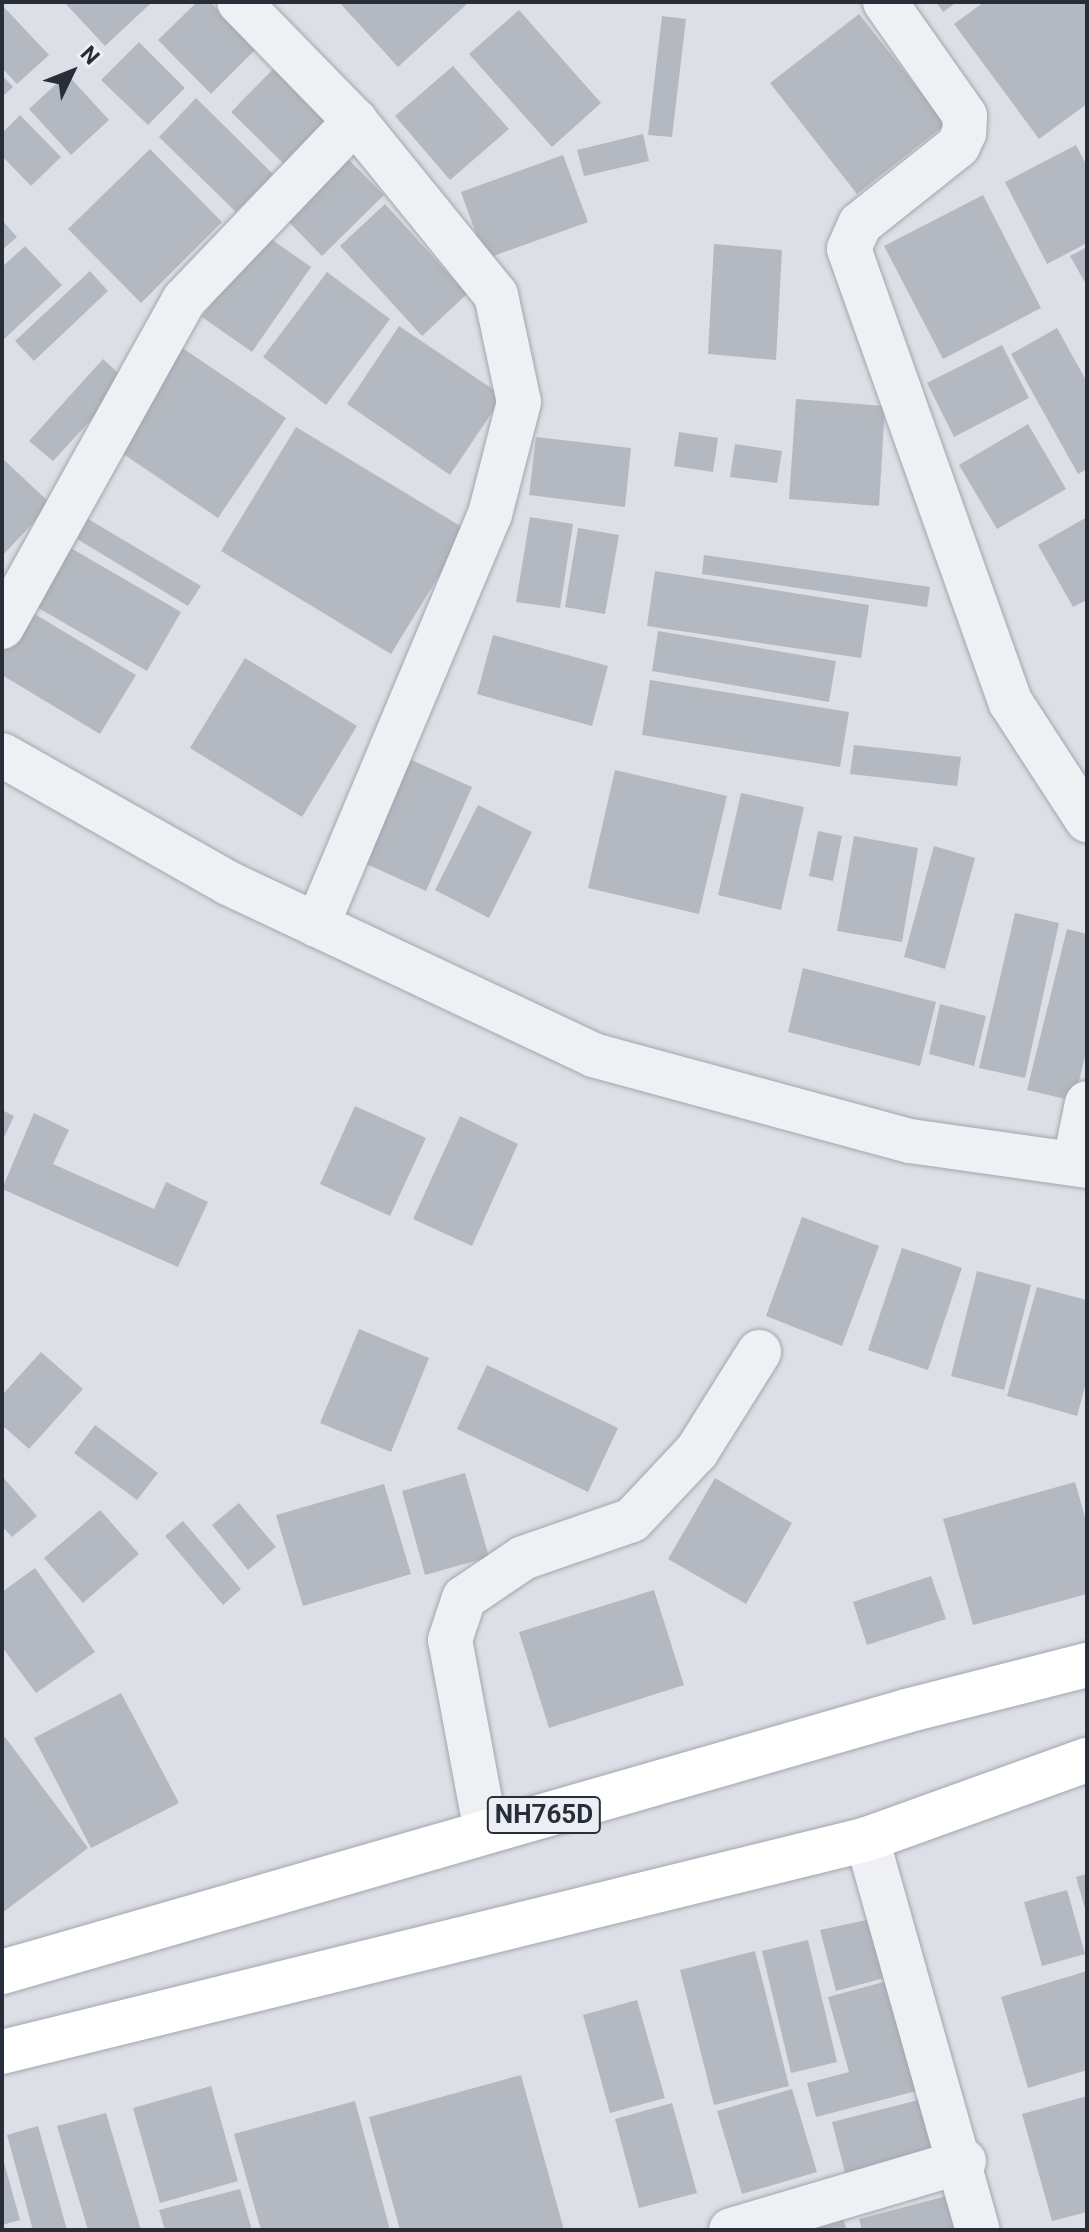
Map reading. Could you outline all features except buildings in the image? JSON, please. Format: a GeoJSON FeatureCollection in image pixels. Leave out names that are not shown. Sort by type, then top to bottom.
{"type":"FeatureCollection","features":[{"type":"Feature","properties":{"kind":"highway","name":"NH765D"},"geometry":{"type":"LineString","coordinates":[[2,1972],[486,1832],[1087,1665]]}},
{"type":"Feature","properties":{"kind":"highway"},"geometry":{"type":"LineString","coordinates":[[2,2052],[867,1839],[1087,1760]]}},
{"type":"Feature","properties":{"kind":"street"},"geometry":{"type":"LineString","coordinates":[[239,2],[355,121],[496,295],[519,402],[490,514],[317,925]]}},
{"type":"Feature","properties":{"kind":"street"},"geometry":{"type":"LineString","coordinates":[[885,2],[965,116],[964,133],[958,146],[860,224],[849,249],[1011,703],[1087,820]]}},
{"type":"Feature","properties":{"kind":"street"},"geometry":{"type":"LineString","coordinates":[[2,627],[184,300],[355,121]]}},
{"type":"Feature","properties":{"kind":"street"},"geometry":{"type":"LineString","coordinates":[[2,755],[317,925],[593,1055],[910,1141],[1081,1164],[1087,1103]]}},
{"type":"Feature","properties":{"kind":"street"},"geometry":{"type":"LineString","coordinates":[[486,1832],[450,1640],[464,1598],[523,1558],[632,1520],[697,1451],[759,1352]]}},
{"type":"Feature","properties":{"kind":"street"},"geometry":{"type":"LineString","coordinates":[[867,1839],[964,2161],[978,2230]]}},
{"type":"Feature","properties":{"kind":"street"},"geometry":{"type":"LineString","coordinates":[[731,2230],[964,2161]]}}]}
